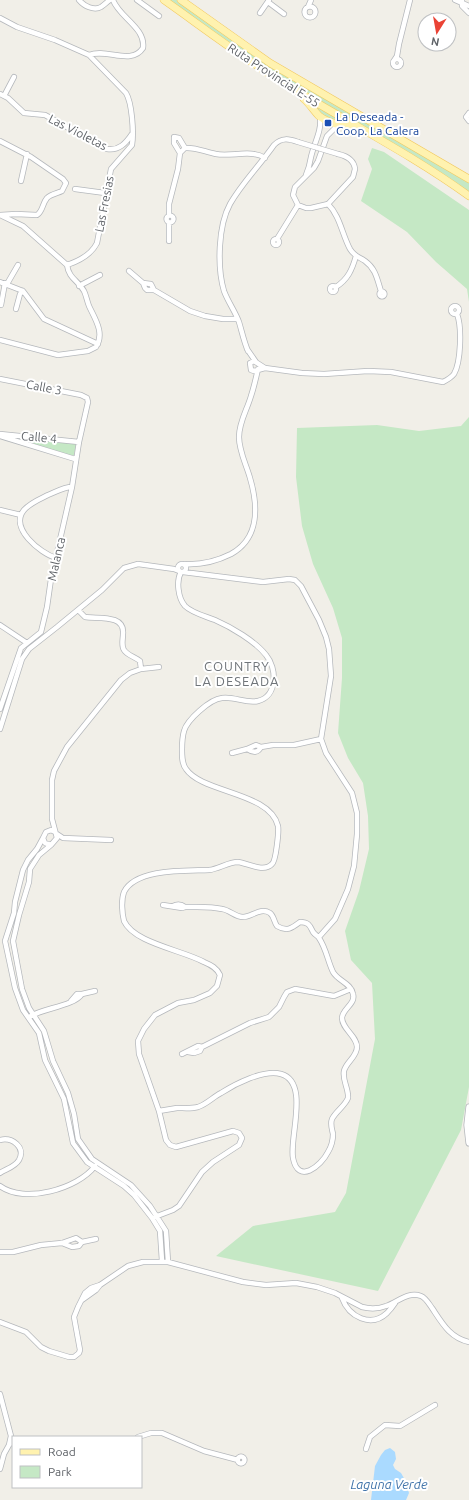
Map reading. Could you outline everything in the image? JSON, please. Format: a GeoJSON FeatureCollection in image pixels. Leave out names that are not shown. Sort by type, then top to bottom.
{"type":"FeatureCollection","features":[{"type":"Feature","properties":{"kind":"main road","name":"Ruta Provincial E-55"},"geometry":{"type":"LineString","coordinates":[[164,0],[258,67],[297,92],[418,162],[469,196]]}},
{"type":"Feature","properties":{"kind":"main road","name":"Ruta Provincial E-55"},"geometry":{"type":"LineString","coordinates":[[181,0],[270,63],[469,179]]}},
{"type":"Feature","properties":{"kind":"main road"},"geometry":{"type":"LineString","coordinates":[[258,67],[270,79],[310,104],[320,117],[338,125],[357,130],[399,154],[418,162]]}},
{"type":"Feature","properties":{"kind":"street"},"geometry":{"type":"LineString","coordinates":[[79,0],[86,6],[96,8],[103,6],[110,0]]}},
{"type":"Feature","properties":{"kind":"street"},"geometry":{"type":"LineString","coordinates":[[89,55],[102,52],[131,57],[138,55],[143,48],[144,43],[141,36],[118,9],[113,0]]}},
{"type":"Feature","properties":{"kind":"street"},"geometry":{"type":"LineString","coordinates":[[137,0],[160,16]]}},
{"type":"Feature","properties":{"kind":"street"},"geometry":{"type":"LineString","coordinates":[[397,58],[410,0]]}},
{"type":"Feature","properties":{"kind":"street"},"geometry":{"type":"LineString","coordinates":[[455,0],[462,1],[469,6]]}},
{"type":"Feature","properties":{"kind":"street"},"geometry":{"type":"LineString","coordinates":[[260,13],[269,1],[284,14]]}},
{"type":"Feature","properties":{"kind":"street"},"geometry":{"type":"LineString","coordinates":[[462,1],[463,8],[469,13]]}},
{"type":"Feature","properties":{"kind":"street","name":"Las Fresias"},"geometry":{"type":"LineString","coordinates":[[0,18],[17,27],[54,40],[89,55],[127,96],[133,141],[131,147],[111,169],[100,229],[94,248],[82,259],[67,265]]}},
{"type":"Feature","properties":{"kind":"street"},"geometry":{"type":"LineString","coordinates":[[2,95],[14,77]]}},
{"type":"Feature","properties":{"kind":"street","name":"Las Violetas"},"geometry":{"type":"LineString","coordinates":[[2,95],[24,113],[45,115],[107,149],[116,149],[122,146],[132,133]]}},
{"type":"Feature","properties":{"kind":"street"},"geometry":{"type":"LineString","coordinates":[[469,113],[466,117],[469,121]]}},
{"type":"Feature","properties":{"kind":"street"},"geometry":{"type":"LineString","coordinates":[[304,178],[310,167],[311,157],[320,127],[320,117]]}},
{"type":"Feature","properties":{"kind":"street"},"geometry":{"type":"LineString","coordinates":[[254,385],[254,376],[251,370],[247,349],[237,319],[226,297],[221,280],[220,253],[222,230],[229,206],[238,191],[274,145],[281,140],[288,139],[298,142],[338,154],[352,160],[356,172],[328,204],[311,208],[298,205],[294,198],[294,191],[314,168],[318,161],[326,136],[338,125]]}},
{"type":"Feature","properties":{"kind":"street"},"geometry":{"type":"LineString","coordinates":[[180,153],[174,143],[174,137],[179,138],[185,148]]}},
{"type":"Feature","properties":{"kind":"street"},"geometry":{"type":"LineString","coordinates":[[0,141],[27,154],[66,183],[66,186],[62,191],[49,196],[41,212],[37,215],[0,215]]}},
{"type":"Feature","properties":{"kind":"street"},"geometry":{"type":"LineString","coordinates":[[169,241],[169,223],[173,221],[173,219],[169,215],[169,204],[178,169],[180,153],[185,148],[194,148],[216,154],[254,154],[265,158]]}},
{"type":"Feature","properties":{"kind":"street"},"geometry":{"type":"LineString","coordinates":[[21,181],[27,154]]}},
{"type":"Feature","properties":{"kind":"street"},"geometry":{"type":"LineString","coordinates":[[311,157],[314,162],[318,161]]}},
{"type":"Feature","properties":{"kind":"street"},"geometry":{"type":"LineString","coordinates":[[76,189],[106,193]]}},
{"type":"Feature","properties":{"kind":"street"},"geometry":{"type":"LineString","coordinates":[[328,204],[334,211],[346,240],[356,256],[366,262],[375,272],[381,291]]}},
{"type":"Feature","properties":{"kind":"street"},"geometry":{"type":"LineString","coordinates":[[277,239],[298,205]]}},
{"type":"Feature","properties":{"kind":"street"},"geometry":{"type":"LineString","coordinates":[[0,215],[23,226],[67,265],[69,275],[84,291],[100,332],[98,344],[91,350],[63,356],[0,340]]}},
{"type":"Feature","properties":{"kind":"street"},"geometry":{"type":"LineString","coordinates":[[336,287],[349,275],[356,256]]}},
{"type":"Feature","properties":{"kind":"street"},"geometry":{"type":"LineString","coordinates":[[1,305],[4,283],[18,265]]}},
{"type":"Feature","properties":{"kind":"street"},"geometry":{"type":"LineString","coordinates":[[129,271],[143,283],[151,284],[154,290],[186,309],[196,313],[223,319],[237,319]]}},
{"type":"Feature","properties":{"kind":"street"},"geometry":{"type":"LineString","coordinates":[[79,286],[100,275]]}},
{"type":"Feature","properties":{"kind":"street"},"geometry":{"type":"LineString","coordinates":[[4,283],[22,291],[44,320],[98,344]]}},
{"type":"Feature","properties":{"kind":"street"},"geometry":{"type":"LineString","coordinates":[[16,309],[22,291]]}},
{"type":"Feature","properties":{"kind":"street"},"geometry":{"type":"LineString","coordinates":[[251,370],[255,371],[265,368],[314,374],[368,371],[391,372],[443,382],[452,377],[455,370],[460,328],[457,314]]}},
{"type":"Feature","properties":{"kind":"street"},"geometry":{"type":"LineString","coordinates":[[154,1217],[179,1206],[202,1172],[219,1158],[239,1145],[242,1138],[239,1133],[233,1132],[178,1147],[173,1146],[166,1140],[159,1111],[139,1054],[138,1045],[140,1035],[151,1019],[159,1012],[178,1003],[194,1000],[210,993],[217,986],[220,975],[215,968],[199,959],[145,940],[134,934],[124,921],[124,893],[126,888],[136,880],[150,874],[212,869],[236,862],[259,867],[269,867],[272,865],[275,858],[278,828],[276,822],[267,810],[239,794],[198,780],[190,774],[183,765],[182,736],[186,725],[194,716],[220,698],[249,702],[263,699],[269,695],[274,675],[266,655],[256,646],[225,625],[192,610],[184,604],[180,593],[179,576],[182,569],[193,564],[228,556],[240,548],[252,532],[256,512],[254,495],[241,452],[239,438],[240,427],[252,394],[258,370],[256,362],[247,349]]}},
{"type":"Feature","properties":{"kind":"street"},"geometry":{"type":"LineString","coordinates":[[250,363],[252,361],[256,362],[265,368]]}},
{"type":"Feature","properties":{"kind":"street","name":"Calle 3"},"geometry":{"type":"LineString","coordinates":[[0,378],[81,395],[87,398]]}},
{"type":"Feature","properties":{"kind":"street","name":"Malanca"},"geometry":{"type":"LineString","coordinates":[[0,709],[21,648],[41,632],[72,487],[75,459],[88,404],[87,398]]}},
{"type":"Feature","properties":{"kind":"street","name":"Calle 4"},"geometry":{"type":"LineString","coordinates":[[0,435],[79,442]]}},
{"type":"Feature","properties":{"kind":"street","name":"Calle 4"},"geometry":{"type":"LineString","coordinates":[[0,435],[75,459]]}},
{"type":"Feature","properties":{"kind":"street"},"geometry":{"type":"LineString","coordinates":[[56,558],[40,551],[31,543],[21,527],[21,515],[32,503],[66,487],[72,487]]}},
{"type":"Feature","properties":{"kind":"street"},"geometry":{"type":"LineString","coordinates":[[0,510],[21,515]]}},
{"type":"Feature","properties":{"kind":"street"},"geometry":{"type":"LineString","coordinates":[[0,729],[26,652],[102,590],[124,568],[138,564],[182,569],[191,574],[263,582],[289,579],[299,583],[319,620],[329,649],[330,676],[321,739],[326,753],[352,793],[357,814],[354,866],[348,889],[335,919],[319,937]]}},
{"type":"Feature","properties":{"kind":"street"},"geometry":{"type":"LineString","coordinates":[[78,610],[85,618],[113,619],[120,622],[123,628],[123,648],[126,653],[140,661],[141,668]]}},
{"type":"Feature","properties":{"kind":"street"},"geometry":{"type":"LineString","coordinates":[[0,625],[27,643]]}},
{"type":"Feature","properties":{"kind":"street"},"geometry":{"type":"LineString","coordinates":[[158,666],[141,668],[130,673],[122,680],[62,756],[54,770],[52,780],[52,819],[57,838],[39,856],[30,869],[13,942],[24,999],[44,1031],[52,1057],[74,1114],[78,1140],[89,1154],[98,1162],[135,1188],[154,1217],[160,1231],[162,1261]]}},
{"type":"Feature","properties":{"kind":"street"},"geometry":{"type":"LineString","coordinates":[[232,753],[256,745],[261,747],[273,745],[294,745],[321,739]]}},
{"type":"Feature","properties":{"kind":"street"},"geometry":{"type":"LineString","coordinates":[[52,819],[37,849],[28,860],[20,878],[14,913],[5,941],[18,1000],[22,1010],[39,1033],[46,1060],[67,1109],[73,1143],[83,1158],[134,1195],[166,1231],[168,1262]]}},
{"type":"Feature","properties":{"kind":"street"},"geometry":{"type":"LineString","coordinates":[[46,832],[51,830],[63,838],[111,840]]}},
{"type":"Feature","properties":{"kind":"street"},"geometry":{"type":"LineString","coordinates":[[43,838],[45,843],[52,844],[69,838]]}},
{"type":"Feature","properties":{"kind":"street"},"geometry":{"type":"LineString","coordinates":[[159,1111],[199,1106],[251,1078],[276,1073],[285,1075],[291,1082],[296,1096],[296,1121],[292,1155],[299,1170],[305,1172],[310,1171],[328,1152],[332,1139],[331,1125],[333,1118],[348,1098],[344,1071],[356,1053],[357,1047],[355,1041],[343,1023],[342,1018],[344,1011],[353,1000],[354,995],[347,984],[337,978],[319,937],[314,934],[310,926],[304,922],[300,922],[295,927],[288,929],[280,928],[276,924],[271,914],[265,912],[255,912],[248,916],[240,917],[226,910],[216,908],[182,908],[164,905]]}},
{"type":"Feature","properties":{"kind":"street"},"geometry":{"type":"LineString","coordinates":[[9,956],[15,954]]}},
{"type":"Feature","properties":{"kind":"street"},"geometry":{"type":"LineString","coordinates":[[182,1054],[188,1052],[191,1048],[198,1046],[202,1047],[250,1023],[269,1017],[279,1007],[287,992],[300,990],[334,996],[351,989]]}},
{"type":"Feature","properties":{"kind":"street"},"geometry":{"type":"LineString","coordinates":[[28,1018],[33,1014],[58,1007],[79,997],[82,994],[94,991]]}},
{"type":"Feature","properties":{"kind":"street"},"geometry":{"type":"LineString","coordinates":[[60,1091],[65,1088]]}},
{"type":"Feature","properties":{"kind":"street"},"geometry":{"type":"LineString","coordinates":[[469,1107],[467,1125],[469,1143]]}},
{"type":"Feature","properties":{"kind":"street"},"geometry":{"type":"LineString","coordinates":[[0,1140],[9,1139],[17,1143],[21,1151],[21,1156],[17,1162],[0,1173]]}},
{"type":"Feature","properties":{"kind":"street"},"geometry":{"type":"LineString","coordinates":[[0,1186],[8,1191],[16,1193],[29,1194],[45,1192],[69,1184],[83,1177],[98,1162]]}},
{"type":"Feature","properties":{"kind":"street"},"geometry":{"type":"LineString","coordinates":[[0,1252],[13,1252],[41,1245],[62,1243],[76,1238],[82,1242]]}},
{"type":"Feature","properties":{"kind":"street"},"geometry":{"type":"LineString","coordinates":[[62,1243],[74,1247],[78,1246],[82,1242],[96,1239]]}},
{"type":"Feature","properties":{"kind":"street"},"geometry":{"type":"LineString","coordinates":[[161,1243],[167,1242]]}},
{"type":"Feature","properties":{"kind":"street"},"geometry":{"type":"LineString","coordinates":[[0,1322],[26,1332],[44,1349],[69,1358],[74,1357],[80,1350],[74,1317],[88,1290],[100,1285],[128,1266],[143,1262],[162,1261],[243,1282],[266,1285],[296,1283],[311,1286],[326,1290],[367,1308],[382,1307],[412,1295],[421,1296],[426,1300],[447,1330],[460,1340],[469,1342]]}},
{"type":"Feature","properties":{"kind":"street"},"geometry":{"type":"LineString","coordinates":[[342,1297],[348,1309],[356,1316],[363,1320],[370,1321],[378,1319],[388,1313],[396,1301]]}},
{"type":"Feature","properties":{"kind":"street"},"geometry":{"type":"LineString","coordinates":[[0,1394],[11,1438],[4,1454],[0,1469]]}},
{"type":"Feature","properties":{"kind":"street"},"geometry":{"type":"LineString","coordinates":[[366,1449],[370,1438],[385,1425],[400,1426],[435,1405]]}},
{"type":"Feature","properties":{"kind":"street"},"geometry":{"type":"LineString","coordinates":[[10,1432],[12,1436]]}},
{"type":"Feature","properties":{"kind":"street"},"geometry":{"type":"LineString","coordinates":[[141,1436],[151,1433],[162,1433],[204,1451],[238,1460]]}},
{"type":"Feature","properties":{"kind":"street"},"geometry":{"type":"LineString","coordinates":[[9,1445],[12,1442]]}},
{"type":"Feature","properties":{"kind":"green space"},"geometry":{"type":"Polygon","coordinates":[[[167,0],[177,0],[221,32],[469,182],[469,193],[287,83],[167,0]]]}},
{"type":"Feature","properties":{"kind":"green space"},"geometry":{"type":"Polygon","coordinates":[[[316,106],[345,123],[336,122],[324,116],[320,113],[316,106]]]}},
{"type":"Feature","properties":{"kind":"green space"},"geometry":{"type":"Polygon","coordinates":[[[372,148],[384,152],[469,210],[469,302],[467,289],[436,262],[407,232],[361,201],[372,169],[368,159],[372,148]]]}},
{"type":"Feature","properties":{"kind":"green space"},"geometry":{"type":"Polygon","coordinates":[[[469,417],[469,1087],[461,1130],[378,1291],[216,1256],[253,1226],[335,1212],[346,1193],[375,1039],[372,983],[351,960],[345,931],[359,891],[369,849],[368,816],[363,783],[348,758],[338,733],[342,678],[342,638],[333,608],[313,564],[302,526],[296,477],[297,428],[377,425],[419,431],[461,426],[469,417]]]}},
{"type":"Feature","properties":{"kind":"green space"},"geometry":{"type":"Polygon","coordinates":[[[9,436],[74,443],[76,445],[74,455],[71,456],[9,438],[9,436]]]}},
{"type":"Feature","properties":{"kind":"water","name":"Laguna Verde"},"geometry":{"type":"Polygon","coordinates":[[[390,1448],[395,1452],[396,1459],[393,1465],[395,1469],[401,1473],[405,1480],[409,1493],[406,1500],[371,1500],[375,1466],[385,1450],[390,1448]]]}},
{"type":"Feature","properties":{"kind":"place","name":"La Deseada - Coop. La Calera"},"geometry":{"type":"Point","coordinates":[328,123]}},
{"type":"Feature","properties":{"kind":"district","name":"COUNTRY LA DESEADA"},"geometry":{"type":"Point","coordinates":[237,674]}}]}
